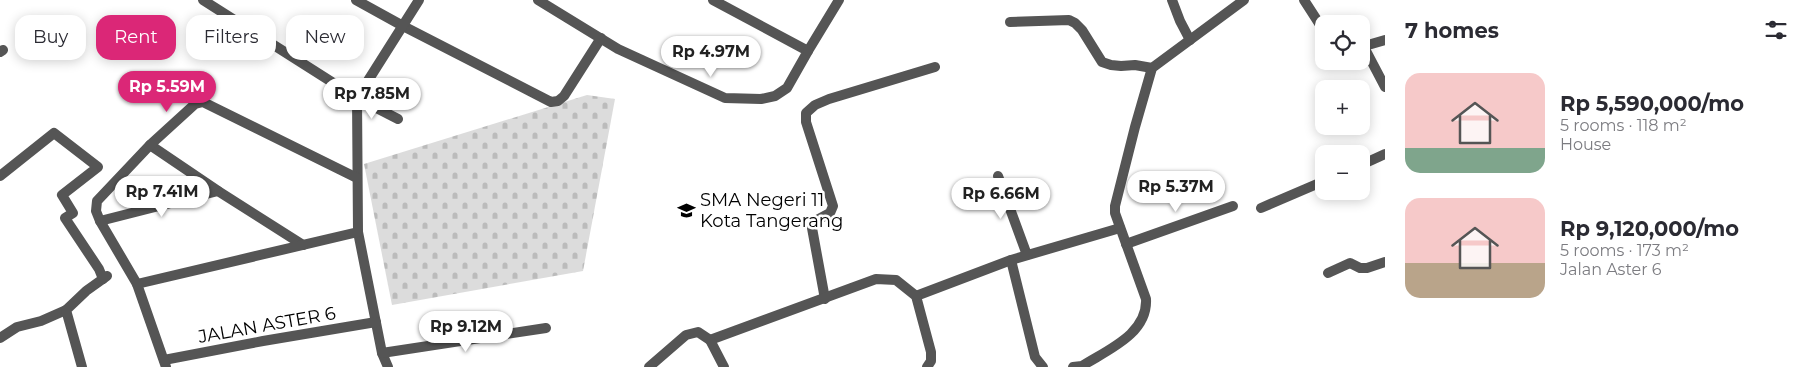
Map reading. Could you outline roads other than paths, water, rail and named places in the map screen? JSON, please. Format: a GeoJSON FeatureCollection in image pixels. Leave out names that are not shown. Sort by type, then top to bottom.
{"type":"FeatureCollection","features":[{"type":"Feature","properties":{"kind":"street"},"geometry":{"type":"LineString","coordinates":[[203,0],[357,98],[398,119]]}},
{"type":"Feature","properties":{"kind":"street"},"geometry":{"type":"LineString","coordinates":[[356,0],[550,102],[558,101],[564,96],[601,38]]}},
{"type":"Feature","properties":{"kind":"street"},"geometry":{"type":"LineString","coordinates":[[388,367],[382,353],[358,232],[357,98],[419,0]]}},
{"type":"Feature","properties":{"kind":"street"},"geometry":{"type":"LineString","coordinates":[[538,0],[618,49],[725,98],[761,100],[775,96],[787,88],[839,0]]}},
{"type":"Feature","properties":{"kind":"street"},"geometry":{"type":"LineString","coordinates":[[713,0],[808,51]]}},
{"type":"Feature","properties":{"kind":"street"},"geometry":{"type":"LineString","coordinates":[[1172,0],[1190,40]]}},
{"type":"Feature","properties":{"kind":"street"},"geometry":{"type":"LineString","coordinates":[[1073,367],[1082,367],[1132,334],[1143,318],[1147,308],[1146,299],[1115,214],[1115,206],[1152,68],[1244,0]]}},
{"type":"Feature","properties":{"kind":"street"},"geometry":{"type":"LineString","coordinates":[[1304,0],[1315,17]]}},
{"type":"Feature","properties":{"kind":"street"},"geometry":{"type":"LineString","coordinates":[[1010,22],[1069,20],[1076,22],[1102,62],[1111,65],[1136,65],[1152,68]]}},
{"type":"Feature","properties":{"kind":"street"},"geometry":{"type":"LineString","coordinates":[[1370,45],[1385,40]]}},
{"type":"Feature","properties":{"kind":"street"},"geometry":{"type":"LineString","coordinates":[[1370,60],[1385,87]]}},
{"type":"Feature","properties":{"kind":"street"},"geometry":{"type":"LineString","coordinates":[[825,299],[812,228],[817,220],[830,213],[833,206],[806,122],[806,113],[815,105],[829,99],[935,67]]}},
{"type":"Feature","properties":{"kind":"street"},"geometry":{"type":"LineString","coordinates":[[165,364],[137,284],[96,211],[97,201],[150,145],[195,104],[203,102],[357,178]]}},
{"type":"Feature","properties":{"kind":"street"},"geometry":{"type":"LineString","coordinates":[[0,176],[54,133],[98,167],[62,195],[73,213],[65,218],[105,278],[86,291],[66,310],[41,321],[17,327],[0,338]]}},
{"type":"Feature","properties":{"kind":"street"},"geometry":{"type":"LineString","coordinates":[[150,145],[218,191],[304,245]]}},
{"type":"Feature","properties":{"kind":"street"},"geometry":{"type":"LineString","coordinates":[[1370,161],[1385,154]]}},
{"type":"Feature","properties":{"kind":"street"},"geometry":{"type":"LineString","coordinates":[[998,176],[1027,255]]}},
{"type":"Feature","properties":{"kind":"street"},"geometry":{"type":"LineString","coordinates":[[1261,208],[1315,185]]}},
{"type":"Feature","properties":{"kind":"street"},"geometry":{"type":"LineString","coordinates":[[100,220],[218,191]]}},
{"type":"Feature","properties":{"kind":"street"},"geometry":{"type":"LineString","coordinates":[[1126,244],[1233,206]]}},
{"type":"Feature","properties":{"kind":"street"},"geometry":{"type":"LineString","coordinates":[[916,296],[1011,260],[1120,228]]}},
{"type":"Feature","properties":{"kind":"street"},"geometry":{"type":"LineString","coordinates":[[137,284],[358,232]]}},
{"type":"Feature","properties":{"kind":"street"},"geometry":{"type":"LineString","coordinates":[[1011,260],[1035,357],[1043,367]]}},
{"type":"Feature","properties":{"kind":"street"},"geometry":{"type":"LineString","coordinates":[[1328,273],[1350,263],[1360,268],[1367,268],[1385,262]]}},
{"type":"Feature","properties":{"kind":"street"},"geometry":{"type":"LineString","coordinates":[[710,340],[876,279],[896,280],[916,296],[931,352],[931,361],[928,367]]}},
{"type":"Feature","properties":{"kind":"street"},"geometry":{"type":"LineString","coordinates":[[66,310],[82,367]]}},
{"type":"Feature","properties":{"kind":"street","name":"JALAN ASTER 6"},"geometry":{"type":"LineString","coordinates":[[165,364],[263,341],[376,322]]}},
{"type":"Feature","properties":{"kind":"street"},"geometry":{"type":"LineString","coordinates":[[382,353],[546,328]]}},
{"type":"Feature","properties":{"kind":"street"},"geometry":{"type":"LineString","coordinates":[[649,367],[692,332],[698,332],[710,340],[724,367]]}},
{"type":"Feature","properties":{"kind":"place","name":"SMA Negeri 11 Kota Tangerang"},"geometry":{"type":"Point","coordinates":[686,210]}}]}
